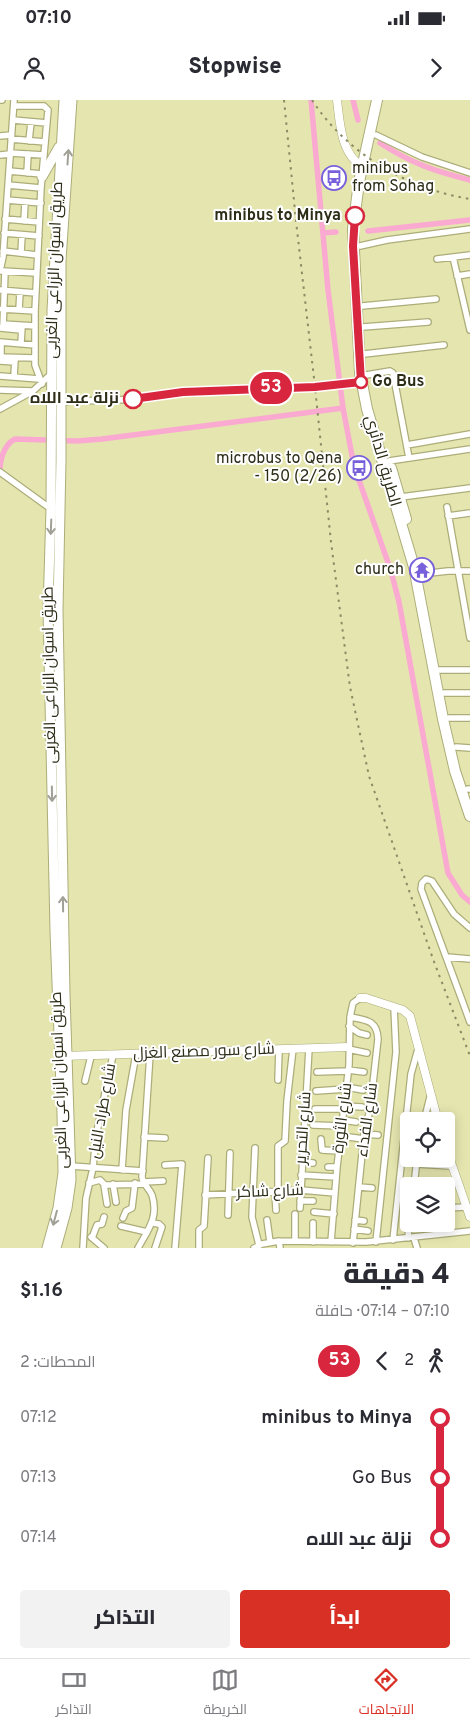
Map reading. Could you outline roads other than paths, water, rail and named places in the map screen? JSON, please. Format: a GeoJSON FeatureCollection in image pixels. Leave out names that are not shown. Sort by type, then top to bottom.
{"type":"FeatureCollection","features":[{"type":"Feature","properties":{"kind":"highway","name":"الطريق الدائري"},"geometry":{"type":"LineString","coordinates":[[377,100],[367,162],[356,199],[353,229],[359,380],[367,409],[399,500],[421,574],[449,718],[469,791]]}},
{"type":"Feature","properties":{"kind":"highway","name":"الطريق الدائري"},"geometry":{"type":"LineString","coordinates":[[373,133],[384,100]]}},
{"type":"Feature","properties":{"kind":"highway","name":"الطريق الدائري"},"geometry":{"type":"LineString","coordinates":[[367,162],[360,246],[364,354],[359,380],[372,408],[389,461],[393,487]]}},
{"type":"Feature","properties":{"kind":"highway","name":"الطريق الدائري"},"geometry":{"type":"LineString","coordinates":[[399,500],[445,727],[459,784],[470,816]]}},
{"type":"Feature","properties":{"kind":"main road","name":"طريق اسوان الزراعى الغربى"},"geometry":{"type":"LineString","coordinates":[[60,931],[58,610],[61,460],[61,260],[67,114],[64,100]]}},
{"type":"Feature","properties":{"kind":"main road","name":"طريق اسوان الزراعى الغربى"},"geometry":{"type":"LineString","coordinates":[[47,1248],[66,1194],[63,1173],[60,931],[48,610],[51,509],[50,375],[54,247],[60,145],[72,100]]}},
{"type":"Feature","properties":{"kind":"main road"},"geometry":{"type":"LineString","coordinates":[[42,176],[60,145]]}},
{"type":"Feature","properties":{"kind":"main road"},"geometry":{"type":"LineString","coordinates":[[48,610],[58,610]]}},
{"type":"Feature","properties":{"kind":"main road","name":"طريق اسوان الزراعى الغربى"},"geometry":{"type":"LineString","coordinates":[[56,1248],[71,1166],[63,1056]]}},
{"type":"Feature","properties":{"kind":"street"},"geometry":{"type":"LineString","coordinates":[[337,100],[340,128],[344,143],[353,157],[367,162]]}},
{"type":"Feature","properties":{"kind":"street"},"geometry":{"type":"LineString","coordinates":[[35,326],[2,327],[4,202],[8,184],[14,103],[46,107],[48,110],[36,273],[35,345],[34,358],[40,381]]}},
{"type":"Feature","properties":{"kind":"street"},"geometry":{"type":"LineString","coordinates":[[13,120],[47,123]]}},
{"type":"Feature","properties":{"kind":"street"},"geometry":{"type":"LineString","coordinates":[[30,141],[31,122]]}},
{"type":"Feature","properties":{"kind":"street"},"geometry":{"type":"LineString","coordinates":[[373,133],[422,157],[470,173]]}},
{"type":"Feature","properties":{"kind":"street"},"geometry":{"type":"LineString","coordinates":[[0,136],[45,142]]}},
{"type":"Feature","properties":{"kind":"street"},"geometry":{"type":"LineString","coordinates":[[27,173],[28,154]]}},
{"type":"Feature","properties":{"kind":"street"},"geometry":{"type":"LineString","coordinates":[[0,155],[44,155]]}},
{"type":"Feature","properties":{"kind":"street"},"geometry":{"type":"LineString","coordinates":[[9,172],[42,176]]}},
{"type":"Feature","properties":{"kind":"street"},"geometry":{"type":"LineString","coordinates":[[0,183],[41,188]]}},
{"type":"Feature","properties":{"kind":"street"},"geometry":{"type":"LineString","coordinates":[[4,202],[40,203]]}},
{"type":"Feature","properties":{"kind":"street"},"geometry":{"type":"LineString","coordinates":[[24,221],[25,202]]}},
{"type":"Feature","properties":{"kind":"street"},"geometry":{"type":"LineString","coordinates":[[3,224],[24,221],[39,222]]}},
{"type":"Feature","properties":{"kind":"street"},"geometry":{"type":"LineString","coordinates":[[360,246],[387,240],[470,229]]}},
{"type":"Feature","properties":{"kind":"street"},"geometry":{"type":"LineString","coordinates":[[4,233],[38,236]]}},
{"type":"Feature","properties":{"kind":"street"},"geometry":{"type":"LineString","coordinates":[[21,253],[22,235]]}},
{"type":"Feature","properties":{"kind":"street"},"geometry":{"type":"LineString","coordinates":[[2,255],[21,253],[37,255]]}},
{"type":"Feature","properties":{"kind":"street"},"geometry":{"type":"LineString","coordinates":[[437,259],[470,255]]}},
{"type":"Feature","properties":{"kind":"street"},"geometry":{"type":"LineString","coordinates":[[453,257],[470,330]]}},
{"type":"Feature","properties":{"kind":"street"},"geometry":{"type":"LineString","coordinates":[[2,271],[36,273]]}},
{"type":"Feature","properties":{"kind":"street"},"geometry":{"type":"LineString","coordinates":[[457,276],[470,274]]}},
{"type":"Feature","properties":{"kind":"street"},"geometry":{"type":"LineString","coordinates":[[2,290],[36,293]]}},
{"type":"Feature","properties":{"kind":"street"},"geometry":{"type":"LineString","coordinates":[[19,310],[20,292]]}},
{"type":"Feature","properties":{"kind":"street"},"geometry":{"type":"LineString","coordinates":[[362,306],[436,299]]}},
{"type":"Feature","properties":{"kind":"street"},"geometry":{"type":"LineString","coordinates":[[463,302],[470,302]]}},
{"type":"Feature","properties":{"kind":"street"},"geometry":{"type":"LineString","coordinates":[[2,309],[35,311]]}},
{"type":"Feature","properties":{"kind":"street"},"geometry":{"type":"LineString","coordinates":[[363,327],[428,322]]}},
{"type":"Feature","properties":{"kind":"street"},"geometry":{"type":"LineString","coordinates":[[21,344],[22,327]]}},
{"type":"Feature","properties":{"kind":"street"},"geometry":{"type":"LineString","coordinates":[[34,358],[1,360],[1,342],[35,345]]}},
{"type":"Feature","properties":{"kind":"street"},"geometry":{"type":"LineString","coordinates":[[364,354],[444,345]]}},
{"type":"Feature","properties":{"kind":"street"},"geometry":{"type":"LineString","coordinates":[[14,377],[15,360]]}},
{"type":"Feature","properties":{"kind":"street"},"geometry":{"type":"LineString","coordinates":[[60,403],[74,400],[133,399],[192,391],[326,386],[359,380],[390,371],[393,373],[409,458]]}},
{"type":"Feature","properties":{"kind":"street"},"geometry":{"type":"LineString","coordinates":[[0,408],[33,391],[40,381],[50,375]]}},
{"type":"Feature","properties":{"kind":"street"},"geometry":{"type":"LineString","coordinates":[[0,376],[40,381]]}},
{"type":"Feature","properties":{"kind":"street"},"geometry":{"type":"LineString","coordinates":[[0,390],[33,391]]}},
{"type":"Feature","properties":{"kind":"street"},"geometry":{"type":"LineString","coordinates":[[407,445],[470,434]]}},
{"type":"Feature","properties":{"kind":"street"},"geometry":{"type":"LineString","coordinates":[[389,461],[470,448]]}},
{"type":"Feature","properties":{"kind":"street"},"geometry":{"type":"LineString","coordinates":[[0,472],[51,509]]}},
{"type":"Feature","properties":{"kind":"street"},"geometry":{"type":"LineString","coordinates":[[399,500],[470,488]]}},
{"type":"Feature","properties":{"kind":"street"},"geometry":{"type":"LineString","coordinates":[[447,507],[458,571],[468,612],[470,638]]}},
{"type":"Feature","properties":{"kind":"street"},"geometry":{"type":"LineString","coordinates":[[448,516],[470,513]]}},
{"type":"Feature","properties":{"kind":"street"},"geometry":{"type":"LineString","coordinates":[[421,574],[470,571]]}},
{"type":"Feature","properties":{"kind":"street"},"geometry":{"type":"LineString","coordinates":[[439,670],[470,670]]}},
{"type":"Feature","properties":{"kind":"street"},"geometry":{"type":"LineString","coordinates":[[444,693],[470,693]]}},
{"type":"Feature","properties":{"kind":"street"},"geometry":{"type":"LineString","coordinates":[[449,718],[470,718]]}},
{"type":"Feature","properties":{"kind":"street"},"geometry":{"type":"LineString","coordinates":[[456,748],[470,748]]}},
{"type":"Feature","properties":{"kind":"street"},"geometry":{"type":"LineString","coordinates":[[470,928],[454,914],[432,881],[424,880],[421,889],[470,1022]]}},
{"type":"Feature","properties":{"kind":"street"},"geometry":{"type":"LineString","coordinates":[[447,957],[470,959]]}},
{"type":"Feature","properties":{"kind":"street"},"geometry":{"type":"LineString","coordinates":[[360,998],[366,998],[403,1010],[412,1018],[436,1112]]}},
{"type":"Feature","properties":{"kind":"street","name":"شارع الثورة"},"geometry":{"type":"LineString","coordinates":[[333,1244],[336,1177],[348,1071],[349,1026],[352,1006],[360,998]]}},
{"type":"Feature","properties":{"kind":"street"},"geometry":{"type":"LineString","coordinates":[[376,1242],[396,1052],[394,1007]]}},
{"type":"Feature","properties":{"kind":"street","name":"شارع الفداء"},"geometry":{"type":"LineString","coordinates":[[350,1017],[372,1023],[378,1030],[375,1073],[364,1137],[354,1229],[350,1245]]}},
{"type":"Feature","properties":{"kind":"street"},"geometry":{"type":"LineString","coordinates":[[349,1026],[359,1033],[367,1035]]}},
{"type":"Feature","properties":{"kind":"street"},"geometry":{"type":"LineString","coordinates":[[389,1248],[411,1074],[419,1044]]}},
{"type":"Feature","properties":{"kind":"street","name":"شارع التحرير"},"geometry":{"type":"LineString","coordinates":[[300,1208],[309,1048]]}},
{"type":"Feature","properties":{"kind":"street"},"geometry":{"type":"LineString","coordinates":[[348,1048],[366,1053]]}},
{"type":"Feature","properties":{"kind":"street","name":"شارع سور مصنع الغزل"},"geometry":{"type":"LineString","coordinates":[[63,1056],[348,1048]]}},
{"type":"Feature","properties":{"kind":"street"},"geometry":{"type":"LineString","coordinates":[[278,1080],[279,1049]]}},
{"type":"Feature","properties":{"kind":"street"},"geometry":{"type":"LineString","coordinates":[[276,1210],[278,1146],[285,1139],[287,1101],[294,1049]]}},
{"type":"Feature","properties":{"kind":"street"},"geometry":{"type":"LineString","coordinates":[[122,1170],[126,1110],[136,1054]]}},
{"type":"Feature","properties":{"kind":"street"},"geometry":{"type":"LineString","coordinates":[[138,1248],[152,1223],[155,1212],[150,1191],[144,1183],[143,1171],[150,1054]]}},
{"type":"Feature","properties":{"kind":"street","name":"شارع طراد النيل"},"geometry":{"type":"LineString","coordinates":[[83,1248],[85,1204],[93,1168],[96,1136],[113,1055]]}},
{"type":"Feature","properties":{"kind":"street"},"geometry":{"type":"LineString","coordinates":[[85,1081],[91,1056]]}},
{"type":"Feature","properties":{"kind":"street"},"geometry":{"type":"LineString","coordinates":[[317,1072],[364,1072]]}},
{"type":"Feature","properties":{"kind":"street"},"geometry":{"type":"LineString","coordinates":[[316,1090],[346,1088],[362,1090]]}},
{"type":"Feature","properties":{"kind":"street"},"geometry":{"type":"LineString","coordinates":[[426,1112],[431,1095]]}},
{"type":"Feature","properties":{"kind":"street"},"geometry":{"type":"LineString","coordinates":[[315,1109],[362,1107]]}},
{"type":"Feature","properties":{"kind":"street"},"geometry":{"type":"LineString","coordinates":[[313,1125],[356,1122]]}},
{"type":"Feature","properties":{"kind":"street"},"geometry":{"type":"LineString","coordinates":[[341,1136],[364,1137],[378,1135]]}},
{"type":"Feature","properties":{"kind":"street"},"geometry":{"type":"LineString","coordinates":[[144,1137],[165,1138]]}},
{"type":"Feature","properties":{"kind":"street"},"geometry":{"type":"LineString","coordinates":[[321,1139],[322,1150],[339,1151]]}},
{"type":"Feature","properties":{"kind":"street"},"geometry":{"type":"LineString","coordinates":[[255,1148],[252,1217],[257,1247],[279,1240],[310,1244],[367,1245],[390,1240],[470,1231]]}},
{"type":"Feature","properties":{"kind":"street"},"geometry":{"type":"LineString","coordinates":[[228,1215],[230,1153]]}},
{"type":"Feature","properties":{"kind":"street"},"geometry":{"type":"LineString","coordinates":[[199,1248],[198,1230],[204,1225],[208,1158]]}},
{"type":"Feature","properties":{"kind":"street"},"geometry":{"type":"LineString","coordinates":[[302,1162],[313,1163]]}},
{"type":"Feature","properties":{"kind":"street"},"geometry":{"type":"LineString","coordinates":[[166,1165],[182,1164],[175,1248]]}},
{"type":"Feature","properties":{"kind":"street"},"geometry":{"type":"LineString","coordinates":[[71,1166],[143,1171]]}},
{"type":"Feature","properties":{"kind":"street"},"geometry":{"type":"LineString","coordinates":[[328,1167],[337,1167]]}},
{"type":"Feature","properties":{"kind":"street"},"geometry":{"type":"LineString","coordinates":[[451,1167],[470,1217]]}},
{"type":"Feature","properties":{"kind":"street"},"geometry":{"type":"LineString","coordinates":[[302,1175],[336,1177]]}},
{"type":"Feature","properties":{"kind":"street"},"geometry":{"type":"LineString","coordinates":[[90,1183],[100,1180],[104,1185],[107,1204]]}},
{"type":"Feature","properties":{"kind":"street"},"geometry":{"type":"LineString","coordinates":[[104,1185],[163,1181]]}},
{"type":"Feature","properties":{"kind":"street"},"geometry":{"type":"LineString","coordinates":[[123,1218],[126,1211],[132,1208],[135,1183]]}},
{"type":"Feature","properties":{"kind":"street"},"geometry":{"type":"LineString","coordinates":[[112,1184],[116,1202]]}},
{"type":"Feature","properties":{"kind":"street"},"geometry":{"type":"LineString","coordinates":[[359,1187],[372,1188]]}},
{"type":"Feature","properties":{"kind":"street","name":"شارع شاكر"},"geometry":{"type":"LineString","coordinates":[[205,1195],[301,1190],[335,1193]]}},
{"type":"Feature","properties":{"kind":"street"},"geometry":{"type":"LineString","coordinates":[[300,1201],[314,1202]]}},
{"type":"Feature","properties":{"kind":"street"},"geometry":{"type":"LineString","coordinates":[[455,1208],[466,1207]]}},
{"type":"Feature","properties":{"kind":"street"},"geometry":{"type":"LineString","coordinates":[[314,1212],[334,1214]]}},
{"type":"Feature","properties":{"kind":"street"},"geometry":{"type":"LineString","coordinates":[[294,1248],[295,1214]]}},
{"type":"Feature","properties":{"kind":"street"},"geometry":{"type":"LineString","coordinates":[[92,1238],[97,1224],[102,1224],[104,1217]]}},
{"type":"Feature","properties":{"kind":"street"},"geometry":{"type":"LineString","coordinates":[[267,1220],[270,1242]]}},
{"type":"Feature","properties":{"kind":"street"},"geometry":{"type":"LineString","coordinates":[[355,1220],[364,1221]]}},
{"type":"Feature","properties":{"kind":"street"},"geometry":{"type":"LineString","coordinates":[[152,1223],[159,1224],[162,1227],[155,1248]]}},
{"type":"Feature","properties":{"kind":"street"},"geometry":{"type":"LineString","coordinates":[[310,1244],[313,1223]]}},
{"type":"Feature","properties":{"kind":"street"},"geometry":{"type":"LineString","coordinates":[[121,1226],[147,1232]]}},
{"type":"Feature","properties":{"kind":"street"},"geometry":{"type":"LineString","coordinates":[[354,1229],[368,1231]]}},
{"type":"Feature","properties":{"kind":"street"},"geometry":{"type":"LineString","coordinates":[[410,1232],[416,1248]]}},
{"type":"Feature","properties":{"kind":"street"},"geometry":{"type":"LineString","coordinates":[[85,1233],[104,1248]]}},
{"type":"Feature","properties":{"kind":"street"},"geometry":{"type":"LineString","coordinates":[[279,1240],[280,1248]]}},
{"type":"Feature","properties":{"kind":"waterway"},"geometry":{"type":"LineString","coordinates":[[311,100],[328,290],[343,408],[354,466],[391,571],[399,602],[448,873],[462,895],[470,902]]}},
{"type":"Feature","properties":{"kind":"waterway"},"geometry":{"type":"LineString","coordinates":[[353,100],[358,120]]}},
{"type":"Feature","properties":{"kind":"waterway"},"geometry":{"type":"LineString","coordinates":[[380,143],[423,166],[470,180]]}},
{"type":"Feature","properties":{"kind":"waterway"},"geometry":{"type":"LineString","coordinates":[[368,231],[470,220]]}},
{"type":"Feature","properties":{"kind":"waterway"},"geometry":{"type":"LineString","coordinates":[[323,233],[336,232]]}},
{"type":"Feature","properties":{"kind":"waterway"},"geometry":{"type":"LineString","coordinates":[[0,468],[4,451],[8,444],[15,439],[77,441],[102,439],[343,408]]}},
{"type":"Feature","properties":{"kind":"railway"},"geometry":{"type":"LineString","coordinates":[[284,100],[331,542],[350,687],[369,776],[433,959],[470,1056]]}},
{"type":"Feature","properties":{"kind":"railway"},"geometry":{"type":"LineString","coordinates":[[312,100],[343,137],[381,166],[402,178],[424,187],[470,199]]}},
{"type":"Feature","properties":{"kind":"place","name":"minibus from Sohag"},"geometry":{"type":"Point","coordinates":[334,178]}},
{"type":"Feature","properties":{"kind":"place","name":"minibus to Minya"},"geometry":{"type":"Point","coordinates":[355,216]}},
{"type":"Feature","properties":{"kind":"place","name":"Go Bus"},"geometry":{"type":"Point","coordinates":[361,382]}},
{"type":"Feature","properties":{"kind":"place","name":"نزلة عبد اللاه"},"geometry":{"type":"Point","coordinates":[133,399]}},
{"type":"Feature","properties":{"kind":"place","name":"microbus to Qena - 150 (2/26)"},"geometry":{"type":"Point","coordinates":[359,468]}},
{"type":"Feature","properties":{"kind":"place","name":"church"},"geometry":{"type":"Point","coordinates":[422,570]}}]}
